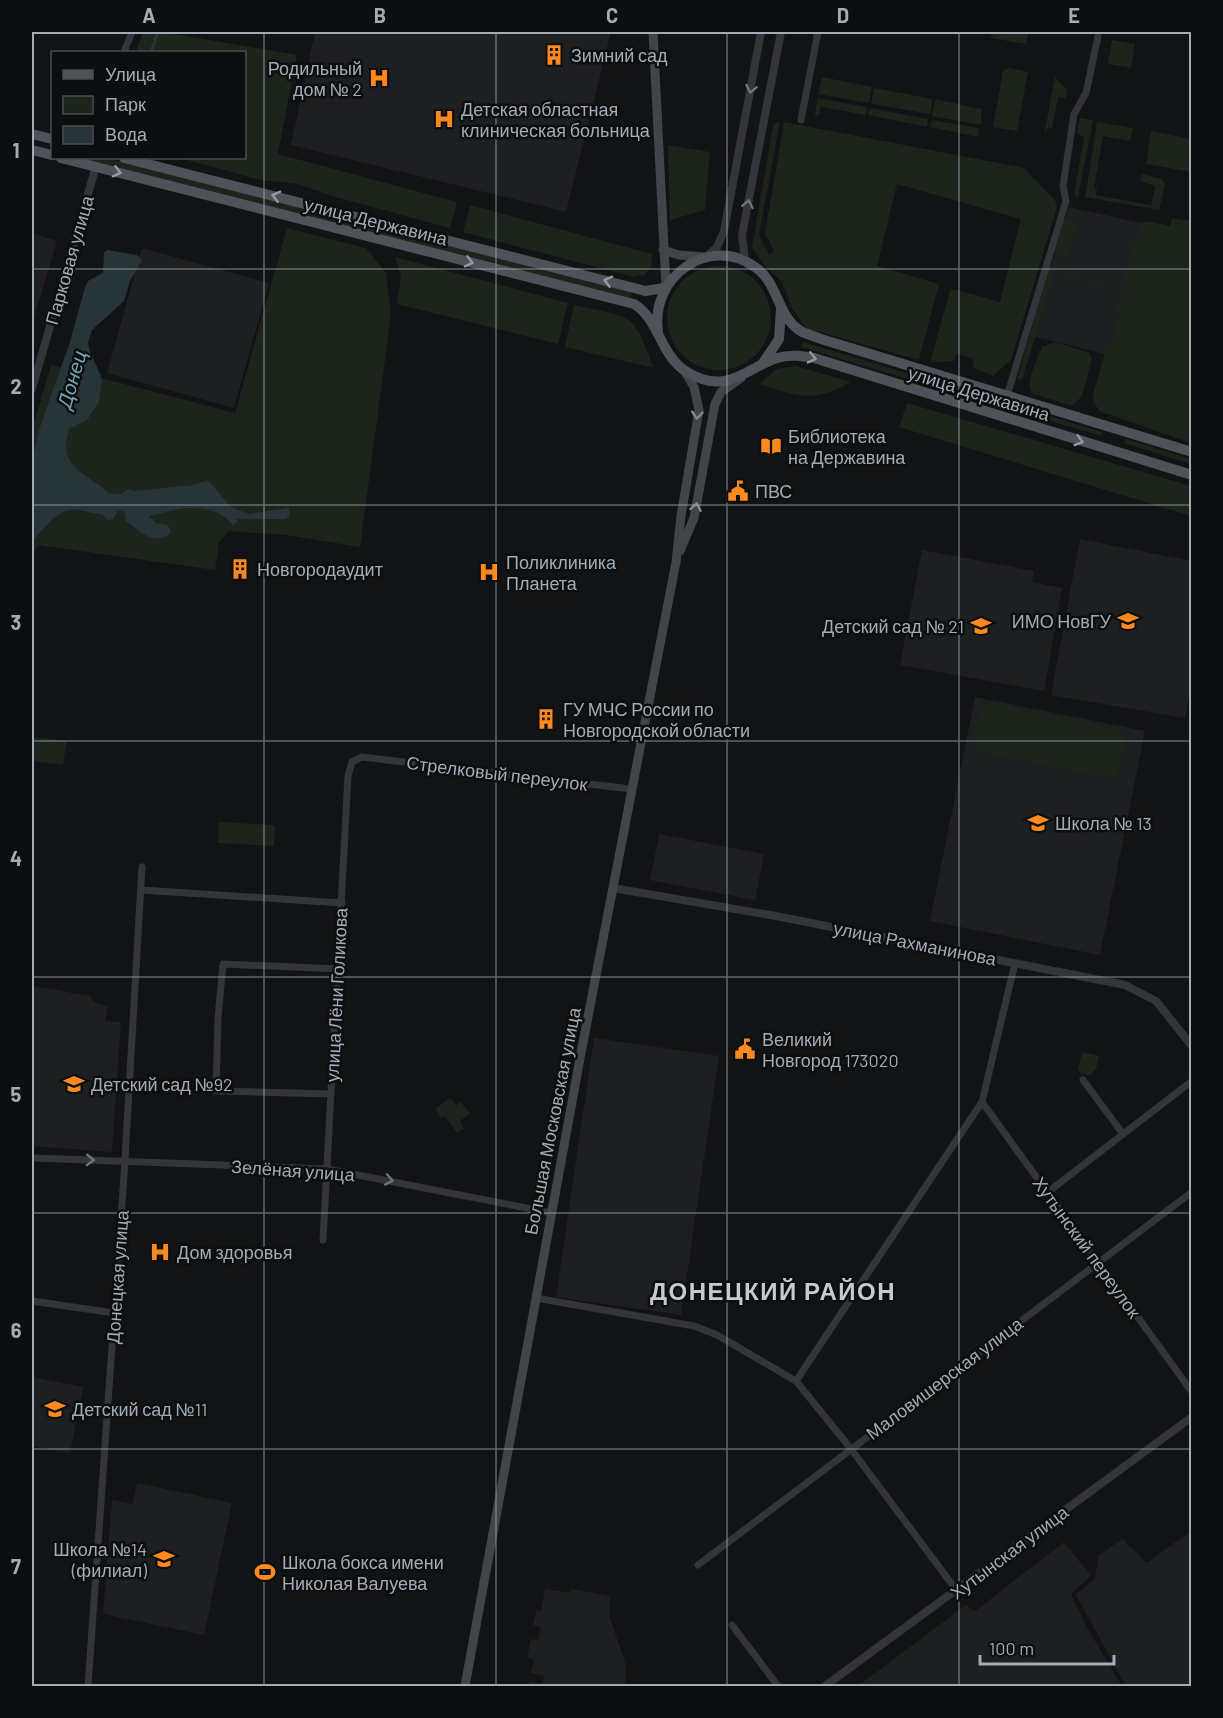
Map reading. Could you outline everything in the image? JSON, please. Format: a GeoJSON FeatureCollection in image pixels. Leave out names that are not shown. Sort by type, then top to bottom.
{"type":"FeatureCollection","features":[{"type":"Feature","properties":{"kind":"main road"},"geometry":{"type":"LineString","coordinates":[[653,32],[665,287]]}},
{"type":"Feature","properties":{"kind":"main road"},"geometry":{"type":"LineString","coordinates":[[32,134],[51,139]]}},
{"type":"Feature","properties":{"kind":"main road"},"geometry":{"type":"LineString","coordinates":[[32,150],[51,156]]}},
{"type":"Feature","properties":{"kind":"main road","name":"улица Державина"},"geometry":{"type":"LineString","coordinates":[[65,159],[634,304],[648,316],[676,364],[698,377],[710,380],[729,380],[747,375],[777,358],[795,355],[814,358],[1191,475]]}},
{"type":"Feature","properties":{"kind":"main road","name":"улица Державина"},"geometry":{"type":"LineString","coordinates":[[128,159],[645,291],[665,287]]}},
{"type":"Feature","properties":{"kind":"main road"},"geometry":{"type":"LineString","coordinates":[[663,250],[679,255],[729,256],[745,261]]}},
{"type":"Feature","properties":{"kind":"main road"},"geometry":{"type":"LineString","coordinates":[[665,287],[685,266],[706,257]]}},
{"type":"Feature","properties":{"kind":"main road","name":"улица Державина"},"geometry":{"type":"LineString","coordinates":[[745,261],[764,274],[791,322],[799,330],[821,339],[1191,452]]}},
{"type":"Feature","properties":{"kind":"main road","name":"улица Державина"},"geometry":{"type":"LineString","coordinates":[[663,345],[657,322],[660,299],[665,287]]}},
{"type":"Feature","properties":{"kind":"main road","name":"улица Державина"},"geometry":{"type":"LineString","coordinates":[[757,369],[774,350],[779,339],[782,321],[780,302]]}},
{"type":"Feature","properties":{"kind":"main road","name":"Большая Московская улица"},"geometry":{"type":"LineString","coordinates":[[465,1686],[631,789],[676,562],[681,516],[699,410],[694,387],[676,364]]}},
{"type":"Feature","properties":{"kind":"main road","name":"Большая Московская улица"},"geometry":{"type":"LineString","coordinates":[[676,562],[694,518],[715,404],[721,392],[747,375]]}},
{"type":"Feature","properties":{"kind":"main road"},"geometry":{"type":"LineString","coordinates":[[1113,452],[1119,431]]}},
{"type":"Feature","properties":{"kind":"street"},"geometry":{"type":"LineString","coordinates":[[124,51],[132,32]]}},
{"type":"Feature","properties":{"kind":"street"},"geometry":{"type":"LineString","coordinates":[[706,257],[717,247],[724,231],[761,32]]}},
{"type":"Feature","properties":{"kind":"street"},"geometry":{"type":"LineString","coordinates":[[745,261],[742,235],[781,32]]}},
{"type":"Feature","properties":{"kind":"street"},"geometry":{"type":"LineString","coordinates":[[801,120],[818,32]]}},
{"type":"Feature","properties":{"kind":"street"},"geometry":{"type":"LineString","coordinates":[[1007,396],[1066,201],[1063,186],[1074,114],[1086,93],[1099,32]]}},
{"type":"Feature","properties":{"kind":"street","name":"Парковая улица"},"geometry":{"type":"LineString","coordinates":[[32,388],[96,166]]}},
{"type":"Feature","properties":{"kind":"street","name":"Стрелковый переулок"},"geometry":{"type":"LineString","coordinates":[[362,757],[631,789]]}},
{"type":"Feature","properties":{"kind":"street","name":"улица Лёни Голикова"},"geometry":{"type":"LineString","coordinates":[[323,1240],[348,770],[352,762],[362,757]]}},
{"type":"Feature","properties":{"kind":"street","name":"Донецкая улица"},"geometry":{"type":"LineString","coordinates":[[88,1686],[125,1162],[142,867]]}},
{"type":"Feature","properties":{"kind":"street","name":"улица Рахманинова"},"geometry":{"type":"LineString","coordinates":[[613,888],[776,916],[1125,985],[1143,992],[1161,1006],[1191,1046]]}},
{"type":"Feature","properties":{"kind":"street"},"geometry":{"type":"LineString","coordinates":[[141,890],[342,903]]}},
{"type":"Feature","properties":{"kind":"street"},"geometry":{"type":"LineString","coordinates":[[796,1381],[982,1102],[1015,963]]}},
{"type":"Feature","properties":{"kind":"street"},"geometry":{"type":"LineString","coordinates":[[331,1094],[216,1091],[218,1018],[223,964],[339,969]]}},
{"type":"Feature","properties":{"kind":"street"},"geometry":{"type":"LineString","coordinates":[[1083,1080],[1123,1134]]}},
{"type":"Feature","properties":{"kind":"street"},"geometry":{"type":"LineString","coordinates":[[1048,1192],[1191,1081]]}},
{"type":"Feature","properties":{"kind":"street","name":"Хутынский переулок"},"geometry":{"type":"LineString","coordinates":[[982,1102],[1191,1392]]}},
{"type":"Feature","properties":{"kind":"street","name":"Зелёная улица"},"geometry":{"type":"LineString","coordinates":[[32,1158],[327,1169],[552,1213]]}},
{"type":"Feature","properties":{"kind":"street","name":"Маловишерская улица"},"geometry":{"type":"LineString","coordinates":[[698,1565],[1191,1192]]}},
{"type":"Feature","properties":{"kind":"street"},"geometry":{"type":"LineString","coordinates":[[536,1298],[704,1329],[796,1381],[851,1449],[957,1591]]}},
{"type":"Feature","properties":{"kind":"street"},"geometry":{"type":"LineString","coordinates":[[32,1301],[114,1313]]}},
{"type":"Feature","properties":{"kind":"street","name":"Хутынская улица"},"geometry":{"type":"LineString","coordinates":[[825,1686],[1191,1417]]}},
{"type":"Feature","properties":{"kind":"street"},"geometry":{"type":"LineString","coordinates":[[732,1625],[778,1686]]}},
{"type":"Feature","properties":{"kind":"shaded area","name":"Детская областная клиническая больница"},"geometry":{"type":"Polygon","coordinates":[[[315,32],[611,32],[566,212],[291,145],[315,32]]]}},
{"type":"Feature","properties":{"kind":"shaded area"},"geometry":{"type":"Polygon","coordinates":[[[1069,207],[1151,225],[1112,356],[1030,335],[1069,207]]]}},
{"type":"Feature","properties":{"kind":"shaded area"},"geometry":{"type":"Polygon","coordinates":[[[32,233],[57,241],[32,325],[32,233]]]}},
{"type":"Feature","properties":{"kind":"shaded area"},"geometry":{"type":"Polygon","coordinates":[[[142,248],[269,283],[234,408],[107,373],[142,248]]]}},
{"type":"Feature","properties":{"kind":"shaded area","name":"ИМО НовГУ"},"geometry":{"type":"Polygon","coordinates":[[[1080,539],[1191,561],[1192,680],[1185,718],[1051,695],[1080,539]]]}},
{"type":"Feature","properties":{"kind":"shaded area","name":"Детский сад № 21"},"geometry":{"type":"Polygon","coordinates":[[[922,550],[1034,571],[1032,582],[1062,588],[1044,691],[900,665],[922,550]]]}},
{"type":"Feature","properties":{"kind":"shaded area","name":"Школа № 13"},"geometry":{"type":"Polygon","coordinates":[[[975,697],[1145,731],[1100,955],[930,921],[975,697]]]}},
{"type":"Feature","properties":{"kind":"shaded area"},"geometry":{"type":"Polygon","coordinates":[[[659,834],[764,854],[755,900],[650,880],[659,834]]]}},
{"type":"Feature","properties":{"kind":"shaded area","name":"Детский сад №92"},"geometry":{"type":"Polygon","coordinates":[[[32,986],[90,996],[94,1002],[108,1006],[105,1021],[121,1022],[112,1152],[32,1146],[32,986]]]}},
{"type":"Feature","properties":{"kind":"shaded area"},"geometry":{"type":"Polygon","coordinates":[[[594,1038],[719,1056],[681,1315],[556,1297],[594,1038]]]}},
{"type":"Feature","properties":{"kind":"shaded area","name":"Детский сад №11"},"geometry":{"type":"Polygon","coordinates":[[[32,1377],[83,1387],[70,1453],[32,1446],[32,1377]]]}},
{"type":"Feature","properties":{"kind":"shaded area","name":"Школа №14 (филиал)"},"geometry":{"type":"Polygon","coordinates":[[[137,1483],[232,1503],[204,1635],[103,1614],[112,1500],[133,1504],[137,1483]]]}},
{"type":"Feature","properties":{"kind":"shaded area"},"geometry":{"type":"Polygon","coordinates":[[[1191,1531],[1191,1686],[1126,1686],[1076,1595],[1095,1578],[1098,1556],[1122,1539],[1147,1563],[1191,1531]]]}},
{"type":"Feature","properties":{"kind":"shaded area"},"geometry":{"type":"Polygon","coordinates":[[[1064,1542],[1091,1576],[1071,1594],[1086,1626],[1122,1686],[858,1686],[966,1605],[975,1611],[1064,1542]]]}},
{"type":"Feature","properties":{"kind":"shaded area"},"geometry":{"type":"Polygon","coordinates":[[[545,1589],[570,1593],[572,1589],[610,1596],[609,1615],[625,1662],[626,1686],[529,1686],[530,1681],[542,1684],[544,1676],[531,1673],[534,1660],[527,1658],[531,1639],[538,1640],[541,1627],[533,1625],[536,1611],[541,1611],[545,1589]]]}},
{"type":"Feature","properties":{"kind":"green space"},"geometry":{"type":"Polygon","coordinates":[[[143,32],[163,32],[297,55],[278,154],[457,202],[450,228],[332,196],[298,184],[261,180],[184,159],[246,159],[246,51],[136,51],[143,32]]]}},
{"type":"Feature","properties":{"kind":"green space"},"geometry":{"type":"Polygon","coordinates":[[[992,32],[1029,32],[1026,44],[991,38],[992,32]]]}},
{"type":"Feature","properties":{"kind":"green space"},"geometry":{"type":"Polygon","coordinates":[[[1112,40],[1135,44],[1131,68],[1108,64],[1112,40]]]}},
{"type":"Feature","properties":{"kind":"green space"},"geometry":{"type":"Polygon","coordinates":[[[1008,68],[1028,72],[1017,131],[993,127],[1003,71],[1008,68]]]}},
{"type":"Feature","properties":{"kind":"green space"},"geometry":{"type":"Polygon","coordinates":[[[822,77],[872,87],[869,103],[818,94],[822,77]]]}},
{"type":"Feature","properties":{"kind":"green space"},"geometry":{"type":"Polygon","coordinates":[[[1055,77],[1067,90],[1066,98],[1058,97],[1052,129],[1047,128],[1044,135],[1055,77]]]}},
{"type":"Feature","properties":{"kind":"green space"},"geometry":{"type":"Polygon","coordinates":[[[874,88],[933,99],[930,114],[871,104],[874,88]]]}},
{"type":"Feature","properties":{"kind":"green space"},"geometry":{"type":"Polygon","coordinates":[[[817,98],[867,107],[866,115],[821,107],[819,115],[815,116],[817,98]]]}},
{"type":"Feature","properties":{"kind":"green space"},"geometry":{"type":"Polygon","coordinates":[[[935,99],[981,109],[981,125],[932,116],[935,99]]]}},
{"type":"Feature","properties":{"kind":"green space"},"geometry":{"type":"Polygon","coordinates":[[[870,108],[928,119],[927,127],[868,115],[870,108]]]}},
{"type":"Feature","properties":{"kind":"green space"},"geometry":{"type":"Polygon","coordinates":[[[1080,118],[1093,120],[1078,198],[1074,195],[1084,137],[1077,133],[1080,118]]]}},
{"type":"Feature","properties":{"kind":"green space"},"geometry":{"type":"Polygon","coordinates":[[[932,120],[979,128],[978,137],[930,127],[932,120]]]}},
{"type":"Feature","properties":{"kind":"green space"},"geometry":{"type":"Polygon","coordinates":[[[776,122],[780,122],[759,235],[769,255],[774,251],[765,233],[784,122],[1024,168],[1055,200],[1057,207],[1011,360],[993,376],[972,367],[974,359],[956,353],[954,361],[930,362],[950,291],[953,289],[1000,302],[1021,219],[897,184],[877,266],[939,284],[919,360],[806,328],[792,308],[781,281],[763,264],[752,247],[773,126],[776,122]]]}},
{"type":"Feature","properties":{"kind":"green space"},"geometry":{"type":"Polygon","coordinates":[[[1097,122],[1133,128],[1130,141],[1103,136],[1094,188],[1097,189],[1096,195],[1151,205],[1155,186],[1140,181],[1142,174],[1162,179],[1165,185],[1159,210],[1085,197],[1097,122]]]}},
{"type":"Feature","properties":{"kind":"green space"},"geometry":{"type":"Polygon","coordinates":[[[1151,131],[1191,139],[1191,172],[1146,164],[1151,131]]]}},
{"type":"Feature","properties":{"kind":"green space"},"geometry":{"type":"Polygon","coordinates":[[[668,145],[710,152],[705,210],[670,220],[668,145]]]}},
{"type":"Feature","properties":{"kind":"green space"},"geometry":{"type":"Polygon","coordinates":[[[85,159],[109,159],[632,292],[630,298],[85,159]]]}},
{"type":"Feature","properties":{"kind":"green space"},"geometry":{"type":"Polygon","coordinates":[[[470,205],[652,254],[651,268],[644,275],[633,277],[463,232],[470,205]]]}},
{"type":"Feature","properties":{"kind":"green space"},"geometry":{"type":"Polygon","coordinates":[[[1064,218],[1078,222],[1068,258],[1058,255],[1055,250],[1064,218]]]}},
{"type":"Feature","properties":{"kind":"green space"},"geometry":{"type":"Polygon","coordinates":[[[1172,218],[1191,221],[1191,443],[1099,411],[1092,398],[1107,346],[1111,347],[1120,315],[1116,313],[1121,296],[1118,292],[1140,225],[1146,221],[1170,226],[1172,218]]]}},
{"type":"Feature","properties":{"kind":"green space"},"geometry":{"type":"Polygon","coordinates":[[[287,228],[366,248],[386,273],[391,315],[360,547],[286,535],[229,531],[219,542],[215,570],[38,545],[32,559],[32,429],[51,365],[235,413],[287,228]]]}},
{"type":"Feature","properties":{"kind":"green space"},"geometry":{"type":"Polygon","coordinates":[[[395,257],[568,303],[558,344],[397,304],[401,276],[395,257]]]}},
{"type":"Feature","properties":{"kind":"green space"},"geometry":{"type":"Polygon","coordinates":[[[1058,263],[1056,270],[1114,288],[1113,291],[1055,273],[1023,377],[1019,381],[1018,376],[1049,268],[1058,263]]]}},
{"type":"Feature","properties":{"kind":"green space"},"geometry":{"type":"Polygon","coordinates":[[[719,266],[739,270],[756,281],[767,298],[771,318],[767,338],[756,355],[739,366],[719,370],[699,366],[682,355],[671,338],[667,318],[671,298],[682,281],[699,270],[719,266]]]}},
{"type":"Feature","properties":{"kind":"green space"},"geometry":{"type":"Polygon","coordinates":[[[574,305],[619,315],[628,320],[641,336],[654,368],[565,347],[574,305]]]}},
{"type":"Feature","properties":{"kind":"green space"},"geometry":{"type":"Polygon","coordinates":[[[803,342],[1102,432],[1102,434],[1101,436],[801,347],[803,342]]]}},
{"type":"Feature","properties":{"kind":"green space"},"geometry":{"type":"Polygon","coordinates":[[[1055,342],[1088,352],[1092,358],[1082,396],[1072,406],[1033,394],[1031,389],[1031,377],[1042,347],[1055,342]]]}},
{"type":"Feature","properties":{"kind":"green space"},"geometry":{"type":"Polygon","coordinates":[[[796,366],[851,382],[826,393],[805,396],[759,384],[776,369],[796,366]]]}},
{"type":"Feature","properties":{"kind":"green space"},"geometry":{"type":"Polygon","coordinates":[[[907,403],[1191,486],[1191,516],[899,427],[907,403]]]}},
{"type":"Feature","properties":{"kind":"green space"},"geometry":{"type":"Polygon","coordinates":[[[1126,439],[1191,459],[1191,464],[1124,443],[1126,439]]]}},
{"type":"Feature","properties":{"kind":"green space"},"geometry":{"type":"Polygon","coordinates":[[[990,702],[1121,729],[1123,739],[1119,768],[1111,777],[1104,777],[980,752],[975,742],[976,723],[982,706],[990,702]]]}},
{"type":"Feature","properties":{"kind":"green space"},"geometry":{"type":"Polygon","coordinates":[[[34,737],[67,741],[63,765],[32,761],[34,737]]]}},
{"type":"Feature","properties":{"kind":"green space"},"geometry":{"type":"Polygon","coordinates":[[[219,822],[275,825],[274,846],[218,843],[219,822]]]}},
{"type":"Feature","properties":{"kind":"green space"},"geometry":{"type":"Polygon","coordinates":[[[1082,1052],[1099,1056],[1096,1069],[1090,1075],[1081,1074],[1078,1069],[1082,1052]]]}},
{"type":"Feature","properties":{"kind":"green space"},"geometry":{"type":"Polygon","coordinates":[[[450,1098],[456,1105],[461,1102],[470,1114],[460,1121],[464,1128],[457,1133],[445,1116],[441,1118],[435,1109],[450,1098]]]}},
{"type":"Feature","properties":{"kind":"water"},"geometry":{"type":"Polygon","coordinates":[[[107,250],[137,255],[142,260],[130,281],[124,301],[92,330],[88,343],[102,379],[99,402],[87,420],[69,429],[66,442],[70,461],[83,474],[109,493],[121,494],[129,489],[133,491],[194,485],[208,480],[230,506],[248,514],[289,508],[290,515],[286,519],[237,519],[233,525],[218,513],[209,510],[181,509],[149,516],[156,523],[168,525],[171,533],[164,537],[152,538],[126,521],[124,510],[117,511],[114,519],[107,520],[100,514],[71,510],[57,516],[32,541],[32,463],[39,430],[70,342],[85,287],[88,281],[103,273],[104,253],[107,250]]]}},
{"type":"Feature","properties":{"kind":"waterway","name":"Донец"},"geometry":{"type":"LineString","coordinates":[[151,51],[158,32]]}},
{"type":"Feature","properties":{"kind":"place","name":"Зимний сад"},"geometry":{"type":"Point","coordinates":[554,55]}},
{"type":"Feature","properties":{"kind":"place","name":"Родильный дом № 2"},"geometry":{"type":"Point","coordinates":[379,78]}},
{"type":"Feature","properties":{"kind":"place","name":"Детская областная клиническая больница"},"geometry":{"type":"Point","coordinates":[444,119]}},
{"type":"Feature","properties":{"kind":"place","name":"Библиотека на Державина"},"geometry":{"type":"Point","coordinates":[771,446]}},
{"type":"Feature","properties":{"kind":"place","name":"ПВС"},"geometry":{"type":"Point","coordinates":[738,491]}},
{"type":"Feature","properties":{"kind":"place","name":"Новгородаудит"},"geometry":{"type":"Point","coordinates":[240,569]}},
{"type":"Feature","properties":{"kind":"place","name":"Поликлиника Планета"},"geometry":{"type":"Point","coordinates":[489,572]}},
{"type":"Feature","properties":{"kind":"place","name":"ИМО НовГУ"},"geometry":{"type":"Point","coordinates":[1128,621]}},
{"type":"Feature","properties":{"kind":"place","name":"Детский сад № 21"},"geometry":{"type":"Point","coordinates":[981,626]}},
{"type":"Feature","properties":{"kind":"place","name":"ГУ МЧС России по Новгородской области"},"geometry":{"type":"Point","coordinates":[546,719]}},
{"type":"Feature","properties":{"kind":"place","name":"Школа № 13"},"geometry":{"type":"Point","coordinates":[1038,823]}},
{"type":"Feature","properties":{"kind":"place","name":"Великий Новгород 173020"},"geometry":{"type":"Point","coordinates":[745,1049]}},
{"type":"Feature","properties":{"kind":"place","name":"Детский сад №92"},"geometry":{"type":"Point","coordinates":[74,1084]}},
{"type":"Feature","properties":{"kind":"place","name":"Дом здоровья"},"geometry":{"type":"Point","coordinates":[160,1252]}},
{"type":"Feature","properties":{"kind":"place","name":"Детский сад №11"},"geometry":{"type":"Point","coordinates":[55,1409]}},
{"type":"Feature","properties":{"kind":"place","name":"Школа №14 (филиал)"},"geometry":{"type":"Point","coordinates":[164,1559]}},
{"type":"Feature","properties":{"kind":"place","name":"Школа бокса имени Николая Валуева"},"geometry":{"type":"Point","coordinates":[265,1572]}},
{"type":"Feature","properties":{"kind":"district","name":"ДОНЕЦКИЙ РАЙОН"},"geometry":{"type":"Point","coordinates":[773,1290]}}]}
